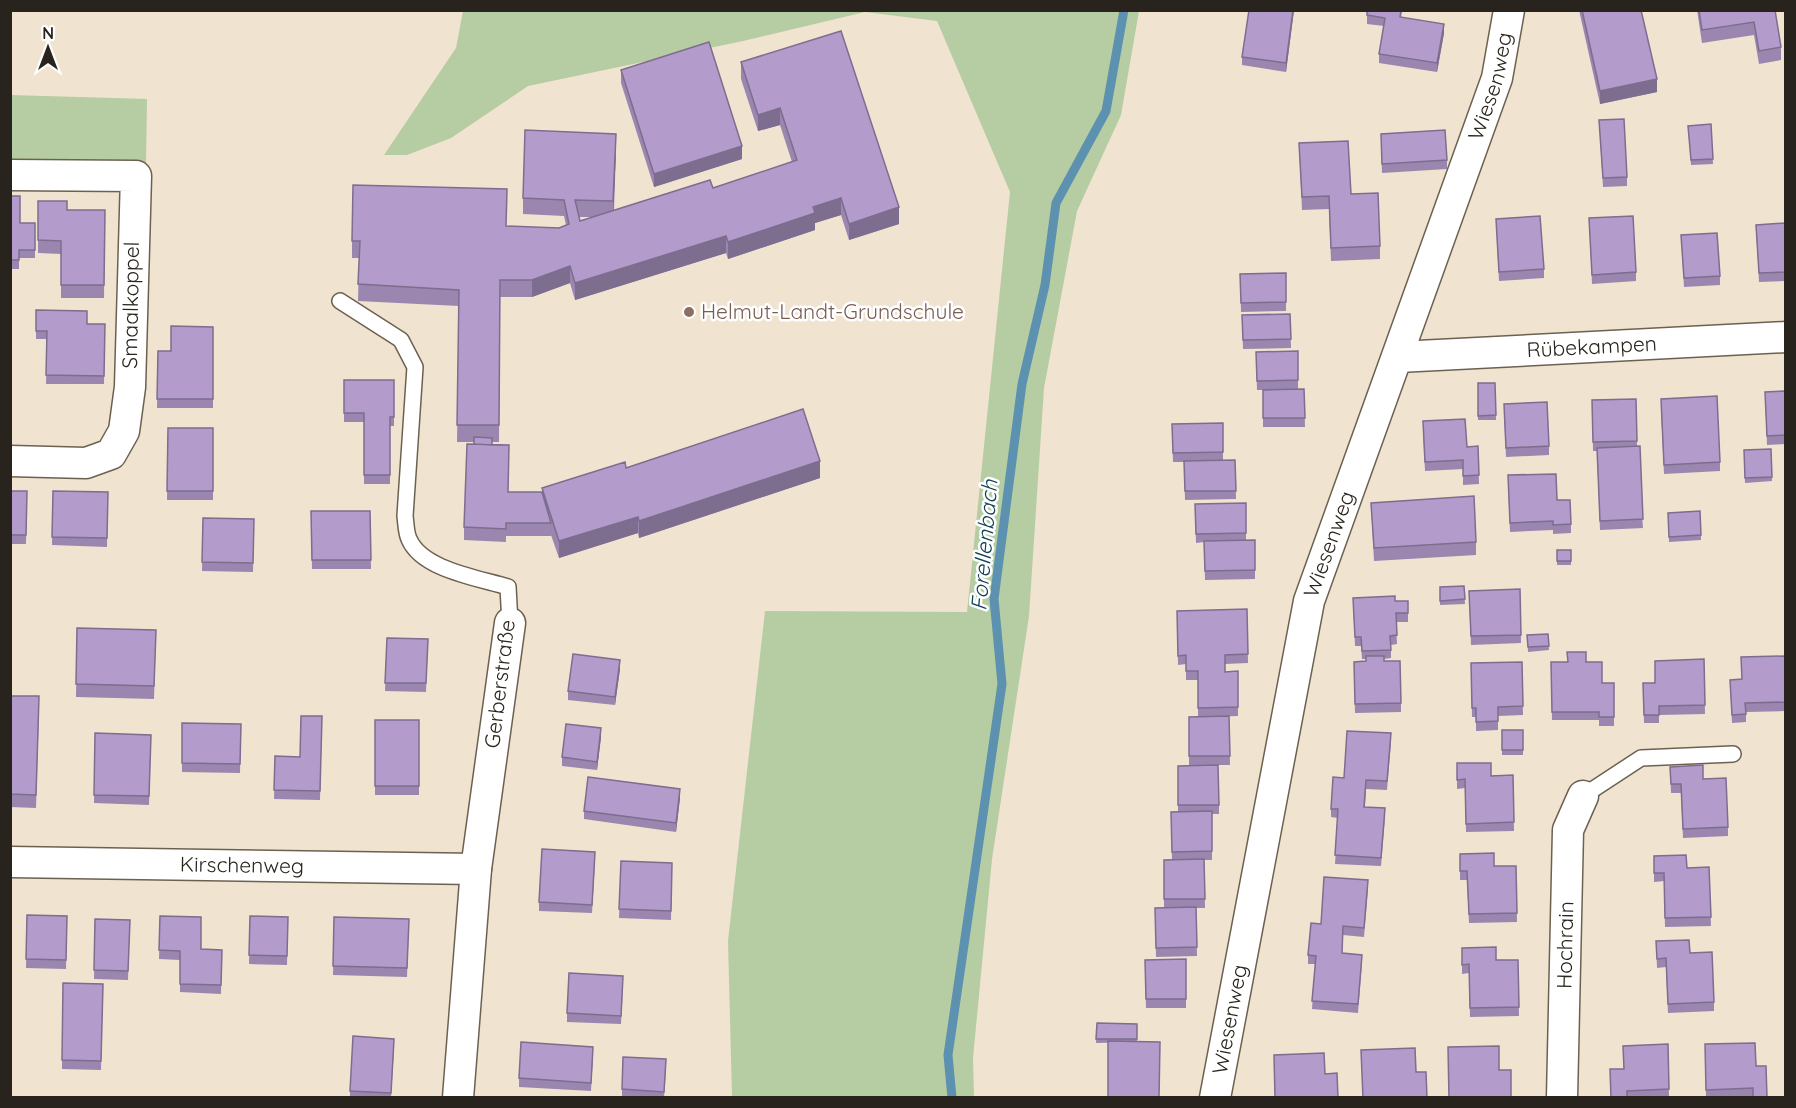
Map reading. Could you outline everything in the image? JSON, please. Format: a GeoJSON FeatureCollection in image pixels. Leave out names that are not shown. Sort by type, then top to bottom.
{"type":"FeatureCollection","features":[{"type":"Feature","properties":{"kind":"street","name":"Wiesenweg"},"geometry":{"type":"LineString","coordinates":[[1215,1098],[1310,601],[1497,78],[1509,10]]}},
{"type":"Feature","properties":{"kind":"street","name":"Smaalkoppel"},"geometry":{"type":"LineString","coordinates":[[10,175],[136,177],[130,387],[123,431],[111,454],[86,463],[10,461]]}},
{"type":"Feature","properties":{"kind":"street","name":"Rübekampen"},"geometry":{"type":"LineString","coordinates":[[1398,357],[1785,337]]}},
{"type":"Feature","properties":{"kind":"street","name":"Gerberstraße"},"geometry":{"type":"LineString","coordinates":[[458,1098],[476,869],[510,623]]}},
{"type":"Feature","properties":{"kind":"street","name":"Hochrain"},"geometry":{"type":"LineString","coordinates":[[1562,1098],[1568,830],[1583,796]]}},
{"type":"Feature","properties":{"kind":"street","name":"Kirschenweg"},"geometry":{"type":"LineString","coordinates":[[10,862],[476,869]]}},
{"type":"Feature","properties":{"kind":"lane","name":"Gerberstraße"},"geometry":{"type":"LineString","coordinates":[[339,301],[401,340],[415,367],[405,516],[408,539],[420,555],[442,568],[508,587],[510,623]]}},
{"type":"Feature","properties":{"kind":"lane"},"geometry":{"type":"LineString","coordinates":[[1583,796],[1641,758],[1732,754]]}},
{"type":"Feature","properties":{"kind":"green space"},"geometry":{"type":"Polygon","coordinates":[[[463,11],[1139,11],[1121,115],[1077,211],[1044,388],[1029,616],[992,859],[973,1058],[974,1097],[732,1097],[728,941],[765,611],[967,612],[1010,192],[937,21],[865,12],[743,41],[528,86],[451,138],[407,155],[384,155],[456,48],[463,11]]]}},
{"type":"Feature","properties":{"kind":"green space"},"geometry":{"type":"Polygon","coordinates":[[[11,95],[147,99],[146,165],[11,163],[11,95]]]}},
{"type":"Feature","properties":{"kind":"building"},"geometry":{"type":"Polygon","coordinates":[[[1249,10],[1293,10],[1286,63],[1242,57],[1249,10]]]}},
{"type":"Feature","properties":{"kind":"building"},"geometry":{"type":"Polygon","coordinates":[[[1367,10],[1401,10],[1400,17],[1444,24],[1437,63],[1379,54],[1385,18],[1367,15],[1367,10]]]}},
{"type":"Feature","properties":{"kind":"building"},"geometry":{"type":"Polygon","coordinates":[[[1582,10],[1641,10],[1657,79],[1600,91],[1582,10]]]}},
{"type":"Feature","properties":{"kind":"building"},"geometry":{"type":"Polygon","coordinates":[[[1699,10],[1775,10],[1781,47],[1759,51],[1754,22],[1702,30],[1699,10]]]}},
{"type":"Feature","properties":{"kind":"building"},"geometry":{"type":"Polygon","coordinates":[[[841,31],[899,207],[849,224],[841,198],[813,207],[815,213],[728,242],[726,236],[575,283],[570,266],[532,280],[500,280],[499,425],[457,425],[459,290],[358,284],[360,241],[352,241],[353,185],[507,189],[506,226],[559,228],[569,224],[564,200],[523,198],[525,130],[616,134],[613,201],[575,200],[580,221],[710,180],[713,188],[797,160],[780,108],[758,115],[741,62],[841,31]]]}},
{"type":"Feature","properties":{"kind":"building"},"geometry":{"type":"Polygon","coordinates":[[[709,42],[742,146],[654,174],[621,70],[709,42]]]}},
{"type":"Feature","properties":{"kind":"building"},"geometry":{"type":"Polygon","coordinates":[[[1624,119],[1627,177],[1603,178],[1599,120],[1624,119]]]}},
{"type":"Feature","properties":{"kind":"building"},"geometry":{"type":"Polygon","coordinates":[[[1711,124],[1713,159],[1691,160],[1688,126],[1711,124]]]}},
{"type":"Feature","properties":{"kind":"building"},"geometry":{"type":"Polygon","coordinates":[[[1445,130],[1447,160],[1382,164],[1381,134],[1445,130]]]}},
{"type":"Feature","properties":{"kind":"building"},"geometry":{"type":"Polygon","coordinates":[[[1348,141],[1351,194],[1378,193],[1380,246],[1331,248],[1329,196],[1302,197],[1299,143],[1348,141]]]}},
{"type":"Feature","properties":{"kind":"building"},"geometry":{"type":"Polygon","coordinates":[[[10,196],[20,196],[20,223],[35,223],[35,250],[19,250],[19,260],[10,260],[10,196]]]}},
{"type":"Feature","properties":{"kind":"building"},"geometry":{"type":"Polygon","coordinates":[[[38,201],[67,201],[67,210],[105,210],[104,285],[61,285],[61,241],[38,240],[38,201]]]}},
{"type":"Feature","properties":{"kind":"building"},"geometry":{"type":"Polygon","coordinates":[[[1540,216],[1544,269],[1499,272],[1496,219],[1540,216]]]}},
{"type":"Feature","properties":{"kind":"building"},"geometry":{"type":"Polygon","coordinates":[[[1633,216],[1636,272],[1592,275],[1589,218],[1633,216]]]}},
{"type":"Feature","properties":{"kind":"building"},"geometry":{"type":"Polygon","coordinates":[[[1785,223],[1785,272],[1759,273],[1756,225],[1785,223]]]}},
{"type":"Feature","properties":{"kind":"building"},"geometry":{"type":"Polygon","coordinates":[[[1717,233],[1720,276],[1684,278],[1681,235],[1717,233]]]}},
{"type":"Feature","properties":{"kind":"building"},"geometry":{"type":"Polygon","coordinates":[[[1286,273],[1286,302],[1241,303],[1240,274],[1286,273]]]}},
{"type":"Feature","properties":{"kind":"building"},"geometry":{"type":"Polygon","coordinates":[[[36,310],[87,311],[87,324],[105,324],[104,376],[46,375],[47,331],[36,331],[36,310]]]}},
{"type":"Feature","properties":{"kind":"building"},"geometry":{"type":"Polygon","coordinates":[[[1290,314],[1291,339],[1243,340],[1242,315],[1290,314]]]}},
{"type":"Feature","properties":{"kind":"building"},"geometry":{"type":"Polygon","coordinates":[[[171,326],[213,327],[213,399],[157,399],[158,351],[171,351],[171,326]]]}},
{"type":"Feature","properties":{"kind":"building"},"geometry":{"type":"Polygon","coordinates":[[[1298,351],[1298,380],[1257,381],[1256,352],[1298,351]]]}},
{"type":"Feature","properties":{"kind":"building"},"geometry":{"type":"Polygon","coordinates":[[[344,380],[394,380],[394,417],[390,417],[390,475],[364,475],[364,413],[344,413],[344,380]]]}},
{"type":"Feature","properties":{"kind":"building"},"geometry":{"type":"Polygon","coordinates":[[[1478,383],[1495,383],[1496,415],[1478,416],[1478,383]]]}},
{"type":"Feature","properties":{"kind":"building"},"geometry":{"type":"Polygon","coordinates":[[[1304,389],[1305,418],[1263,418],[1263,390],[1304,389]]]}},
{"type":"Feature","properties":{"kind":"building"},"geometry":{"type":"Polygon","coordinates":[[[1785,391],[1785,435],[1767,436],[1765,392],[1785,391]]]}},
{"type":"Feature","properties":{"kind":"building"},"geometry":{"type":"Polygon","coordinates":[[[1717,396],[1720,462],[1664,465],[1661,399],[1717,396]]]}},
{"type":"Feature","properties":{"kind":"building"},"geometry":{"type":"Polygon","coordinates":[[[1636,399],[1637,441],[1593,442],[1592,400],[1636,399]]]}},
{"type":"Feature","properties":{"kind":"building"},"geometry":{"type":"Polygon","coordinates":[[[1547,402],[1549,446],[1506,448],[1504,404],[1547,402]]]}},
{"type":"Feature","properties":{"kind":"building"},"geometry":{"type":"Polygon","coordinates":[[[803,409],[820,461],[639,521],[638,517],[559,541],[542,488],[625,462],[626,468],[803,409]]]}},
{"type":"Feature","properties":{"kind":"building"},"geometry":{"type":"Polygon","coordinates":[[[1465,419],[1467,447],[1478,446],[1479,475],[1463,476],[1463,460],[1425,462],[1423,421],[1465,419]]]}},
{"type":"Feature","properties":{"kind":"building"},"geometry":{"type":"Polygon","coordinates":[[[1223,423],[1223,452],[1173,453],[1172,424],[1223,423]]]}},
{"type":"Feature","properties":{"kind":"building"},"geometry":{"type":"Polygon","coordinates":[[[168,428],[213,428],[213,491],[167,491],[168,428]]]}},
{"type":"Feature","properties":{"kind":"building"},"geometry":{"type":"Polygon","coordinates":[[[474,437],[492,438],[492,445],[474,444],[474,437]]]}},
{"type":"Feature","properties":{"kind":"building"},"geometry":{"type":"Polygon","coordinates":[[[467,444],[509,445],[508,492],[542,492],[551,523],[506,523],[506,529],[464,527],[467,444]]]}},
{"type":"Feature","properties":{"kind":"building"},"geometry":{"type":"Polygon","coordinates":[[[1640,446],[1643,519],[1600,521],[1597,448],[1640,446]]]}},
{"type":"Feature","properties":{"kind":"building"},"geometry":{"type":"Polygon","coordinates":[[[1771,449],[1772,477],[1745,478],[1744,450],[1771,449]]]}},
{"type":"Feature","properties":{"kind":"building"},"geometry":{"type":"Polygon","coordinates":[[[1235,460],[1236,491],[1185,491],[1184,461],[1235,460]]]}},
{"type":"Feature","properties":{"kind":"building"},"geometry":{"type":"Polygon","coordinates":[[[1556,474],[1557,500],[1570,500],[1571,524],[1553,525],[1553,521],[1510,523],[1508,475],[1556,474]]]}},
{"type":"Feature","properties":{"kind":"building"},"geometry":{"type":"Polygon","coordinates":[[[10,491],[27,491],[26,535],[10,535],[10,491]]]}},
{"type":"Feature","properties":{"kind":"building"},"geometry":{"type":"Polygon","coordinates":[[[53,491],[108,492],[107,538],[52,537],[53,491]]]}},
{"type":"Feature","properties":{"kind":"building"},"geometry":{"type":"Polygon","coordinates":[[[1474,496],[1476,542],[1374,548],[1371,503],[1474,496]]]}},
{"type":"Feature","properties":{"kind":"building"},"geometry":{"type":"Polygon","coordinates":[[[1246,503],[1246,533],[1196,534],[1195,504],[1246,503]]]}},
{"type":"Feature","properties":{"kind":"building"},"geometry":{"type":"Polygon","coordinates":[[[311,511],[370,511],[371,560],[312,560],[311,511]]]}},
{"type":"Feature","properties":{"kind":"building"},"geometry":{"type":"Polygon","coordinates":[[[1700,511],[1701,535],[1669,537],[1668,513],[1700,511]]]}},
{"type":"Feature","properties":{"kind":"building"},"geometry":{"type":"Polygon","coordinates":[[[203,518],[254,519],[253,563],[202,562],[203,518]]]}},
{"type":"Feature","properties":{"kind":"building"},"geometry":{"type":"Polygon","coordinates":[[[1255,540],[1255,570],[1205,571],[1204,541],[1255,540]]]}},
{"type":"Feature","properties":{"kind":"building"},"geometry":{"type":"Polygon","coordinates":[[[1557,550],[1571,550],[1571,561],[1557,561],[1557,550]]]}},
{"type":"Feature","properties":{"kind":"building"},"geometry":{"type":"Polygon","coordinates":[[[1464,586],[1465,599],[1440,601],[1440,587],[1464,586]]]}},
{"type":"Feature","properties":{"kind":"building"},"geometry":{"type":"Polygon","coordinates":[[[1520,589],[1521,635],[1471,636],[1469,591],[1520,589]]]}},
{"type":"Feature","properties":{"kind":"building"},"geometry":{"type":"Polygon","coordinates":[[[1395,596],[1395,601],[1408,601],[1408,613],[1396,613],[1397,635],[1390,636],[1391,650],[1362,651],[1361,637],[1355,637],[1353,598],[1395,596]]]}},
{"type":"Feature","properties":{"kind":"building"},"geometry":{"type":"Polygon","coordinates":[[[1247,609],[1248,654],[1225,655],[1225,672],[1238,671],[1238,707],[1198,708],[1198,671],[1186,671],[1186,655],[1178,656],[1177,611],[1247,609]]]}},
{"type":"Feature","properties":{"kind":"building"},"geometry":{"type":"Polygon","coordinates":[[[77,628],[156,630],[154,686],[76,684],[77,628]]]}},
{"type":"Feature","properties":{"kind":"building"},"geometry":{"type":"Polygon","coordinates":[[[1548,634],[1549,646],[1528,647],[1527,635],[1548,634]]]}},
{"type":"Feature","properties":{"kind":"building"},"geometry":{"type":"Polygon","coordinates":[[[387,638],[428,639],[426,683],[385,683],[387,638]]]}},
{"type":"Feature","properties":{"kind":"building"},"geometry":{"type":"Polygon","coordinates":[[[1567,652],[1586,652],[1586,662],[1602,662],[1602,683],[1614,683],[1614,717],[1599,717],[1599,712],[1552,712],[1551,662],[1568,662],[1567,652]]]}},
{"type":"Feature","properties":{"kind":"building"},"geometry":{"type":"Polygon","coordinates":[[[573,654],[620,660],[615,697],[568,691],[573,654]]]}},
{"type":"Feature","properties":{"kind":"building"},"geometry":{"type":"Polygon","coordinates":[[[1366,656],[1384,656],[1384,661],[1400,661],[1401,703],[1355,704],[1354,662],[1366,661],[1366,656]]]}},
{"type":"Feature","properties":{"kind":"building"},"geometry":{"type":"Polygon","coordinates":[[[1785,656],[1785,702],[1745,703],[1746,714],[1732,715],[1730,680],[1742,679],[1741,657],[1785,656]]]}},
{"type":"Feature","properties":{"kind":"building"},"geometry":{"type":"Polygon","coordinates":[[[1704,659],[1705,705],[1659,706],[1659,715],[1644,715],[1643,683],[1655,683],[1655,661],[1704,659]]]}},
{"type":"Feature","properties":{"kind":"building"},"geometry":{"type":"Polygon","coordinates":[[[1522,662],[1523,706],[1498,707],[1498,721],[1476,722],[1476,708],[1472,708],[1471,663],[1522,662]]]}},
{"type":"Feature","properties":{"kind":"building"},"geometry":{"type":"Polygon","coordinates":[[[10,696],[39,696],[36,795],[10,794],[10,696]]]}},
{"type":"Feature","properties":{"kind":"building"},"geometry":{"type":"Polygon","coordinates":[[[301,716],[322,716],[320,791],[274,790],[275,756],[300,757],[301,716]]]}},
{"type":"Feature","properties":{"kind":"building"},"geometry":{"type":"Polygon","coordinates":[[[1229,716],[1230,756],[1189,756],[1189,717],[1229,716]]]}},
{"type":"Feature","properties":{"kind":"building"},"geometry":{"type":"Polygon","coordinates":[[[375,720],[419,720],[419,786],[375,786],[375,720]]]}},
{"type":"Feature","properties":{"kind":"building"},"geometry":{"type":"Polygon","coordinates":[[[182,723],[241,724],[240,764],[182,763],[182,723]]]}},
{"type":"Feature","properties":{"kind":"building"},"geometry":{"type":"Polygon","coordinates":[[[566,724],[601,728],[597,762],[562,757],[566,724]]]}},
{"type":"Feature","properties":{"kind":"building"},"geometry":{"type":"Polygon","coordinates":[[[1502,730],[1523,730],[1523,750],[1502,750],[1502,730]]]}},
{"type":"Feature","properties":{"kind":"building"},"geometry":{"type":"Polygon","coordinates":[[[1347,731],[1391,733],[1387,781],[1366,780],[1364,807],[1385,808],[1381,858],[1335,855],[1338,809],[1331,809],[1333,777],[1344,778],[1347,731]]]}},
{"type":"Feature","properties":{"kind":"building"},"geometry":{"type":"Polygon","coordinates":[[[95,733],[151,735],[149,796],[94,795],[95,733]]]}},
{"type":"Feature","properties":{"kind":"building"},"geometry":{"type":"Polygon","coordinates":[[[1457,763],[1491,763],[1491,776],[1513,775],[1514,822],[1466,824],[1465,779],[1457,780],[1457,763]]]}},
{"type":"Feature","properties":{"kind":"building"},"geometry":{"type":"Polygon","coordinates":[[[1218,765],[1219,805],[1178,805],[1178,766],[1218,765]]]}},
{"type":"Feature","properties":{"kind":"building"},"geometry":{"type":"Polygon","coordinates":[[[1703,765],[1703,779],[1726,778],[1728,827],[1683,829],[1681,784],[1671,784],[1670,767],[1703,765]]]}},
{"type":"Feature","properties":{"kind":"building"},"geometry":{"type":"Polygon","coordinates":[[[588,777],[680,789],[676,823],[584,811],[588,777]]]}},
{"type":"Feature","properties":{"kind":"building"},"geometry":{"type":"Polygon","coordinates":[[[1212,811],[1212,851],[1172,852],[1171,812],[1212,811]]]}},
{"type":"Feature","properties":{"kind":"building"},"geometry":{"type":"Polygon","coordinates":[[[542,849],[595,852],[592,905],[539,902],[542,849]]]}},
{"type":"Feature","properties":{"kind":"building"},"geometry":{"type":"Polygon","coordinates":[[[1494,853],[1494,866],[1516,866],[1517,913],[1469,914],[1467,871],[1460,871],[1460,854],[1494,853]]]}},
{"type":"Feature","properties":{"kind":"building"},"geometry":{"type":"Polygon","coordinates":[[[1686,855],[1687,868],[1709,867],[1711,917],[1665,918],[1664,873],[1654,873],[1654,856],[1686,855]]]}},
{"type":"Feature","properties":{"kind":"building"},"geometry":{"type":"Polygon","coordinates":[[[1204,859],[1205,899],[1164,899],[1164,860],[1204,859]]]}},
{"type":"Feature","properties":{"kind":"building"},"geometry":{"type":"Polygon","coordinates":[[[621,861],[672,863],[671,911],[619,909],[621,861]]]}},
{"type":"Feature","properties":{"kind":"building"},"geometry":{"type":"Polygon","coordinates":[[[1324,877],[1368,880],[1364,928],[1343,926],[1342,953],[1362,955],[1358,1004],[1312,1001],[1316,956],[1308,955],[1311,923],[1321,924],[1324,877]]]}},
{"type":"Feature","properties":{"kind":"building"},"geometry":{"type":"Polygon","coordinates":[[[1196,907],[1197,947],[1156,948],[1155,908],[1196,907]]]}},
{"type":"Feature","properties":{"kind":"building"},"geometry":{"type":"Polygon","coordinates":[[[27,915],[67,916],[66,960],[26,959],[27,915]]]}},
{"type":"Feature","properties":{"kind":"building"},"geometry":{"type":"Polygon","coordinates":[[[160,916],[201,917],[201,949],[222,950],[221,985],[180,984],[180,951],[159,950],[160,916]]]}},
{"type":"Feature","properties":{"kind":"building"},"geometry":{"type":"Polygon","coordinates":[[[250,916],[288,917],[287,956],[249,955],[250,916]]]}},
{"type":"Feature","properties":{"kind":"building"},"geometry":{"type":"Polygon","coordinates":[[[334,917],[409,919],[407,968],[333,966],[334,917]]]}},
{"type":"Feature","properties":{"kind":"building"},"geometry":{"type":"Polygon","coordinates":[[[95,919],[130,920],[128,971],[94,970],[95,919]]]}},
{"type":"Feature","properties":{"kind":"building"},"geometry":{"type":"Polygon","coordinates":[[[1689,940],[1690,953],[1712,952],[1714,1002],[1668,1004],[1666,958],[1657,959],[1656,941],[1689,940]]]}},
{"type":"Feature","properties":{"kind":"building"},"geometry":{"type":"Polygon","coordinates":[[[1496,947],[1496,960],[1518,960],[1519,1007],[1470,1008],[1469,964],[1462,965],[1462,948],[1496,947]]]}},
{"type":"Feature","properties":{"kind":"building"},"geometry":{"type":"Polygon","coordinates":[[[1186,959],[1186,999],[1146,999],[1145,960],[1186,959]]]}},
{"type":"Feature","properties":{"kind":"building"},"geometry":{"type":"Polygon","coordinates":[[[569,973],[623,976],[621,1016],[567,1013],[569,973]]]}},
{"type":"Feature","properties":{"kind":"building"},"geometry":{"type":"Polygon","coordinates":[[[63,983],[103,984],[101,1061],[62,1060],[63,983]]]}},
{"type":"Feature","properties":{"kind":"building"},"geometry":{"type":"Polygon","coordinates":[[[1097,1023],[1137,1024],[1137,1039],[1096,1039],[1097,1023]]]}},
{"type":"Feature","properties":{"kind":"building"},"geometry":{"type":"Polygon","coordinates":[[[353,1036],[394,1039],[391,1093],[350,1091],[353,1036]]]}},
{"type":"Feature","properties":{"kind":"building"},"geometry":{"type":"Polygon","coordinates":[[[1108,1041],[1160,1042],[1159,1098],[1108,1098],[1108,1041]]]}},
{"type":"Feature","properties":{"kind":"building"},"geometry":{"type":"Polygon","coordinates":[[[521,1042],[593,1047],[591,1083],[519,1078],[521,1042]]]}},
{"type":"Feature","properties":{"kind":"building"},"geometry":{"type":"Polygon","coordinates":[[[1755,1043],[1756,1066],[1766,1066],[1767,1097],[1753,1097],[1753,1088],[1706,1090],[1705,1044],[1755,1043]]]}},
{"type":"Feature","properties":{"kind":"building"},"geometry":{"type":"Polygon","coordinates":[[[1668,1044],[1669,1089],[1627,1091],[1627,1098],[1611,1098],[1610,1069],[1624,1069],[1623,1046],[1668,1044]]]}},
{"type":"Feature","properties":{"kind":"building"},"geometry":{"type":"Polygon","coordinates":[[[1499,1046],[1499,1070],[1511,1070],[1511,1098],[1449,1098],[1448,1047],[1499,1046]]]}},
{"type":"Feature","properties":{"kind":"building"},"geometry":{"type":"Polygon","coordinates":[[[1415,1048],[1416,1072],[1426,1072],[1427,1098],[1363,1098],[1361,1050],[1415,1048]]]}},
{"type":"Feature","properties":{"kind":"building"},"geometry":{"type":"Polygon","coordinates":[[[1324,1053],[1325,1074],[1337,1073],[1338,1098],[1275,1098],[1274,1055],[1324,1053]]]}},
{"type":"Feature","properties":{"kind":"building"},"geometry":{"type":"Polygon","coordinates":[[[623,1057],[666,1059],[664,1092],[622,1089],[623,1057]]]}},
{"type":"Feature","properties":{"kind":"waterway","name":"Forellenbach"},"geometry":{"type":"LineString","coordinates":[[952,1098],[948,1055],[1002,684],[994,599],[1022,384],[1045,285],[1056,203],[1106,111],[1124,10]]}},
{"type":"Feature","properties":{"kind":"place","name":"Helmut-Landt-Grundschule"},"geometry":{"type":"Point","coordinates":[689,312]}}]}
